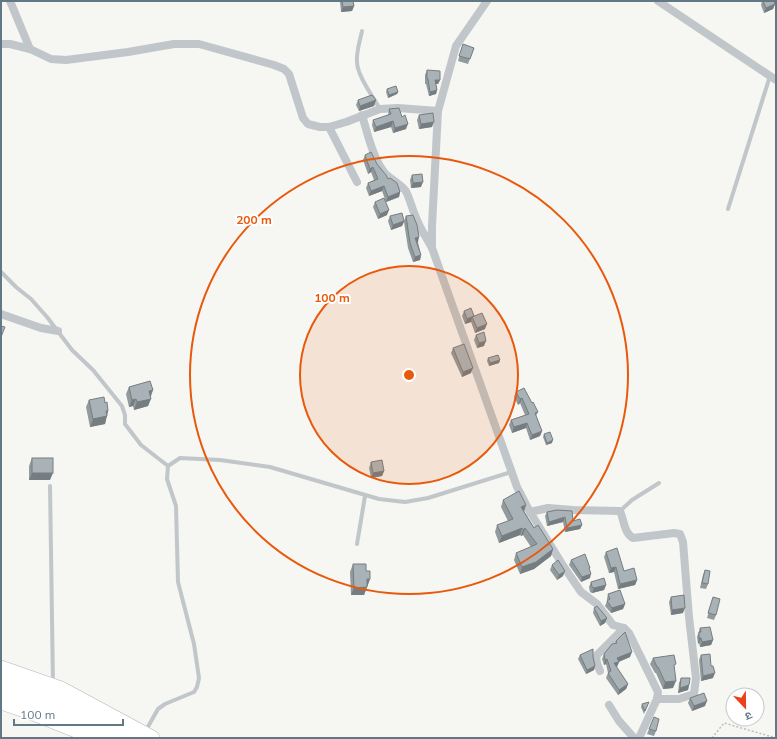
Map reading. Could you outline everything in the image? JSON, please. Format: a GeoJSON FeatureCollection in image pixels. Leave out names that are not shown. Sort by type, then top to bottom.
{"type":"FeatureCollection","features":[{"type":"Feature","properties":{"kind":"highway"},"geometry":{"type":"LineString","coordinates":[[1,668],[53,686],[94,706],[145,737]]}},
{"type":"Feature","properties":{"kind":"highway"},"geometry":{"type":"LineString","coordinates":[[1,702],[36,714],[87,736]]}},
{"type":"Feature","properties":{"kind":"main road"},"geometry":{"type":"LineString","coordinates":[[1,682],[61,703],[120,735]]}},
{"type":"Feature","properties":{"kind":"main road"},"geometry":{"type":"LineString","coordinates":[[1,693],[120,735],[145,737]]}},
{"type":"Feature","properties":{"kind":"street"},"geometry":{"type":"LineString","coordinates":[[10,1],[30,49]]}},
{"type":"Feature","properties":{"kind":"street"},"geometry":{"type":"LineString","coordinates":[[432,248],[438,111],[456,46],[487,1]]}},
{"type":"Feature","properties":{"kind":"street"},"geometry":{"type":"LineString","coordinates":[[658,1],[773,78]]}},
{"type":"Feature","properties":{"kind":"street"},"geometry":{"type":"LineString","coordinates":[[1,44],[10,44],[30,49],[51,59],[66,60],[174,44],[199,44],[284,68],[289,74],[303,118],[308,124],[320,127],[329,127],[346,122],[380,108],[438,111]]}},
{"type":"Feature","properties":{"kind":"street"},"geometry":{"type":"LineString","coordinates":[[362,115],[371,144],[383,170],[405,190],[414,215],[432,248],[517,487],[530,512],[581,592],[596,604],[613,625],[624,628],[629,633],[658,692],[657,699],[639,738]]}},
{"type":"Feature","properties":{"kind":"street"},"geometry":{"type":"LineString","coordinates":[[329,127],[357,182]]}},
{"type":"Feature","properties":{"kind":"street"},"geometry":{"type":"LineString","coordinates":[[1,314],[41,328],[58,331]]}},
{"type":"Feature","properties":{"kind":"street"},"geometry":{"type":"LineString","coordinates":[[530,512],[548,508],[620,511],[626,530],[629,536],[633,538],[674,533],[680,534],[683,542],[696,678],[694,694],[679,699],[657,699]]}},
{"type":"Feature","properties":{"kind":"street"},"geometry":{"type":"LineString","coordinates":[[600,671],[596,657],[597,655],[624,628]]}},
{"type":"Feature","properties":{"kind":"street"},"geometry":{"type":"LineString","coordinates":[[609,705],[619,721],[634,738]]}},
{"type":"Feature","properties":{"kind":"lane"},"geometry":{"type":"LineString","coordinates":[[362,31],[356,61],[357,68],[380,108]]}},
{"type":"Feature","properties":{"kind":"lane"},"geometry":{"type":"LineString","coordinates":[[728,209],[773,78]]}},
{"type":"Feature","properties":{"kind":"lane"},"geometry":{"type":"LineString","coordinates":[[1,272],[31,299],[72,350],[93,370],[122,406],[125,415],[125,424],[141,445],[168,466]]}},
{"type":"Feature","properties":{"kind":"lane"},"geometry":{"type":"LineString","coordinates":[[145,737],[158,710],[165,704],[194,692],[197,687],[198,678],[194,644],[178,582],[176,506],[166,479],[168,466],[180,458],[220,460],[270,467],[365,496],[405,502],[428,498],[511,472]]}},
{"type":"Feature","properties":{"kind":"lane"},"geometry":{"type":"LineString","coordinates":[[620,511],[632,500],[659,483]]}},
{"type":"Feature","properties":{"kind":"lane"},"geometry":{"type":"LineString","coordinates":[[50,486],[53,686]]}},
{"type":"Feature","properties":{"kind":"lane"},"geometry":{"type":"LineString","coordinates":[[356,544],[365,496]]}},
{"type":"Feature","properties":{"kind":"path"},"geometry":{"type":"LineString","coordinates":[[712,738],[724,723],[776,738]]}},
{"type":"Feature","properties":{"kind":"building"},"geometry":{"type":"Polygon","coordinates":[[[342,1],[353,1],[354,6],[343,7],[342,1]]]}},
{"type":"Feature","properties":{"kind":"building"},"geometry":{"type":"Polygon","coordinates":[[[763,1],[774,1],[775,4],[766,8],[763,1]]]}},
{"type":"Feature","properties":{"kind":"building"},"geometry":{"type":"Polygon","coordinates":[[[463,44],[474,48],[470,59],[459,56],[463,44]]]}},
{"type":"Feature","properties":{"kind":"building"},"geometry":{"type":"Polygon","coordinates":[[[427,70],[440,71],[440,80],[435,80],[437,90],[430,92],[427,79],[427,70]]]}},
{"type":"Feature","properties":{"kind":"building"},"geometry":{"type":"Polygon","coordinates":[[[396,86],[398,92],[389,95],[387,89],[396,86]]]}},
{"type":"Feature","properties":{"kind":"building"},"geometry":{"type":"Polygon","coordinates":[[[372,95],[376,100],[360,106],[358,100],[372,95]]]}},
{"type":"Feature","properties":{"kind":"building"},"geometry":{"type":"Polygon","coordinates":[[[399,108],[402,117],[405,115],[408,124],[395,128],[393,121],[376,127],[373,120],[391,114],[389,109],[399,108]]]}},
{"type":"Feature","properties":{"kind":"building"},"geometry":{"type":"Polygon","coordinates":[[[433,113],[434,122],[421,124],[419,115],[433,113]]]}},
{"type":"Feature","properties":{"kind":"building"},"geometry":{"type":"Polygon","coordinates":[[[371,152],[377,164],[388,179],[390,178],[397,183],[400,192],[388,197],[384,186],[371,191],[368,183],[378,179],[373,167],[370,169],[365,155],[371,152]]]}},
{"type":"Feature","properties":{"kind":"building"},"geometry":{"type":"Polygon","coordinates":[[[422,174],[423,182],[413,183],[412,175],[422,174]]]}},
{"type":"Feature","properties":{"kind":"building"},"geometry":{"type":"Polygon","coordinates":[[[384,198],[389,210],[380,214],[375,202],[384,198]]]}},
{"type":"Feature","properties":{"kind":"building"},"geometry":{"type":"Polygon","coordinates":[[[402,213],[404,221],[393,225],[390,216],[402,213]]]}},
{"type":"Feature","properties":{"kind":"building"},"geometry":{"type":"Polygon","coordinates":[[[413,215],[417,225],[419,237],[415,238],[421,255],[415,257],[410,243],[406,216],[413,215]]]}},
{"type":"Feature","properties":{"kind":"building"},"geometry":{"type":"Polygon","coordinates":[[[471,308],[474,316],[467,319],[464,311],[471,308]]]}},
{"type":"Feature","properties":{"kind":"building"},"geometry":{"type":"Polygon","coordinates":[[[482,313],[487,324],[477,328],[472,317],[482,313]]]}},
{"type":"Feature","properties":{"kind":"building"},"geometry":{"type":"Polygon","coordinates":[[[1,326],[5,327],[1,337],[1,326]]]}},
{"type":"Feature","properties":{"kind":"building"},"geometry":{"type":"Polygon","coordinates":[[[484,332],[486,341],[479,343],[476,335],[484,332]]]}},
{"type":"Feature","properties":{"kind":"building"},"geometry":{"type":"Polygon","coordinates":[[[464,344],[473,368],[463,372],[453,348],[464,344]]]}},
{"type":"Feature","properties":{"kind":"building"},"geometry":{"type":"Polygon","coordinates":[[[498,355],[500,360],[490,363],[488,358],[498,355]]]}},
{"type":"Feature","properties":{"kind":"building"},"geometry":{"type":"Polygon","coordinates":[[[150,381],[153,390],[149,391],[151,399],[137,402],[136,399],[132,400],[129,387],[150,381]]]}},
{"type":"Feature","properties":{"kind":"building"},"geometry":{"type":"Polygon","coordinates":[[[524,388],[538,412],[535,413],[542,431],[532,435],[527,423],[514,427],[511,420],[529,414],[522,398],[520,399],[516,392],[524,388]]]}},
{"type":"Feature","properties":{"kind":"building"},"geometry":{"type":"Polygon","coordinates":[[[104,397],[105,403],[107,402],[107,416],[93,419],[89,400],[104,397]]]}},
{"type":"Feature","properties":{"kind":"building"},"geometry":{"type":"Polygon","coordinates":[[[550,432],[553,440],[547,443],[544,434],[550,432]]]}},
{"type":"Feature","properties":{"kind":"building"},"geometry":{"type":"Polygon","coordinates":[[[32,458],[53,458],[53,473],[32,473],[32,458]]]}},
{"type":"Feature","properties":{"kind":"building"},"geometry":{"type":"Polygon","coordinates":[[[382,460],[384,471],[373,473],[371,462],[382,460]]]}},
{"type":"Feature","properties":{"kind":"building"},"geometry":{"type":"Polygon","coordinates":[[[519,491],[526,505],[521,507],[534,528],[538,525],[553,549],[536,562],[522,567],[516,553],[537,544],[525,528],[523,530],[522,528],[502,536],[497,525],[513,519],[503,500],[519,491]]]}},
{"type":"Feature","properties":{"kind":"building"},"geometry":{"type":"Polygon","coordinates":[[[557,510],[572,511],[573,521],[580,519],[582,525],[567,528],[565,517],[549,522],[547,512],[557,510]]]}},
{"type":"Feature","properties":{"kind":"building"},"geometry":{"type":"Polygon","coordinates":[[[617,548],[624,571],[634,568],[637,580],[620,584],[616,567],[611,568],[606,552],[617,548]]]}},
{"type":"Feature","properties":{"kind":"building"},"geometry":{"type":"Polygon","coordinates":[[[585,554],[591,574],[582,577],[571,560],[585,554]]]}},
{"type":"Feature","properties":{"kind":"building"},"geometry":{"type":"Polygon","coordinates":[[[558,560],[565,571],[559,575],[552,565],[558,560]]]}},
{"type":"Feature","properties":{"kind":"building"},"geometry":{"type":"Polygon","coordinates":[[[353,564],[366,564],[366,571],[370,571],[370,579],[367,579],[367,587],[354,588],[353,564]]]}},
{"type":"Feature","properties":{"kind":"building"},"geometry":{"type":"Polygon","coordinates":[[[705,570],[710,571],[708,584],[702,583],[705,570]]]}},
{"type":"Feature","properties":{"kind":"building"},"geometry":{"type":"Polygon","coordinates":[[[604,578],[606,585],[594,588],[592,587],[591,582],[604,578]]]}},
{"type":"Feature","properties":{"kind":"building"},"geometry":{"type":"Polygon","coordinates":[[[620,590],[625,604],[612,608],[607,601],[610,599],[608,594],[620,590]]]}},
{"type":"Feature","properties":{"kind":"building"},"geometry":{"type":"Polygon","coordinates":[[[684,595],[685,608],[672,610],[671,597],[684,595]]]}},
{"type":"Feature","properties":{"kind":"building"},"geometry":{"type":"Polygon","coordinates":[[[713,597],[720,599],[716,615],[708,613],[713,597]]]}},
{"type":"Feature","properties":{"kind":"building"},"geometry":{"type":"Polygon","coordinates":[[[597,606],[607,618],[601,621],[594,608],[597,606]]]}},
{"type":"Feature","properties":{"kind":"building"},"geometry":{"type":"Polygon","coordinates":[[[710,627],[713,640],[702,642],[701,638],[699,638],[699,632],[701,632],[700,628],[710,627]]]}},
{"type":"Feature","properties":{"kind":"building"},"geometry":{"type":"Polygon","coordinates":[[[625,632],[632,652],[617,658],[619,662],[614,663],[628,684],[619,690],[608,673],[611,671],[607,659],[605,660],[604,654],[612,644],[617,643],[616,641],[625,632]]]}},
{"type":"Feature","properties":{"kind":"building"},"geometry":{"type":"Polygon","coordinates":[[[593,649],[595,666],[587,670],[580,655],[593,649]]]}},
{"type":"Feature","properties":{"kind":"building"},"geometry":{"type":"Polygon","coordinates":[[[710,654],[711,666],[713,666],[715,673],[703,676],[701,655],[710,654]]]}},
{"type":"Feature","properties":{"kind":"building"},"geometry":{"type":"Polygon","coordinates":[[[674,655],[676,664],[674,665],[676,681],[665,682],[653,658],[674,655]]]}},
{"type":"Feature","properties":{"kind":"building"},"geometry":{"type":"Polygon","coordinates":[[[681,678],[690,678],[689,685],[680,688],[681,678]]]}},
{"type":"Feature","properties":{"kind":"building"},"geometry":{"type":"Polygon","coordinates":[[[704,693],[707,701],[694,706],[690,698],[704,693]]]}},
{"type":"Feature","properties":{"kind":"building"},"geometry":{"type":"Polygon","coordinates":[[[649,702],[645,711],[642,704],[649,702]]]}},
{"type":"Feature","properties":{"kind":"building"},"geometry":{"type":"Polygon","coordinates":[[[654,717],[659,719],[656,731],[649,729],[654,717]]]}}]}
